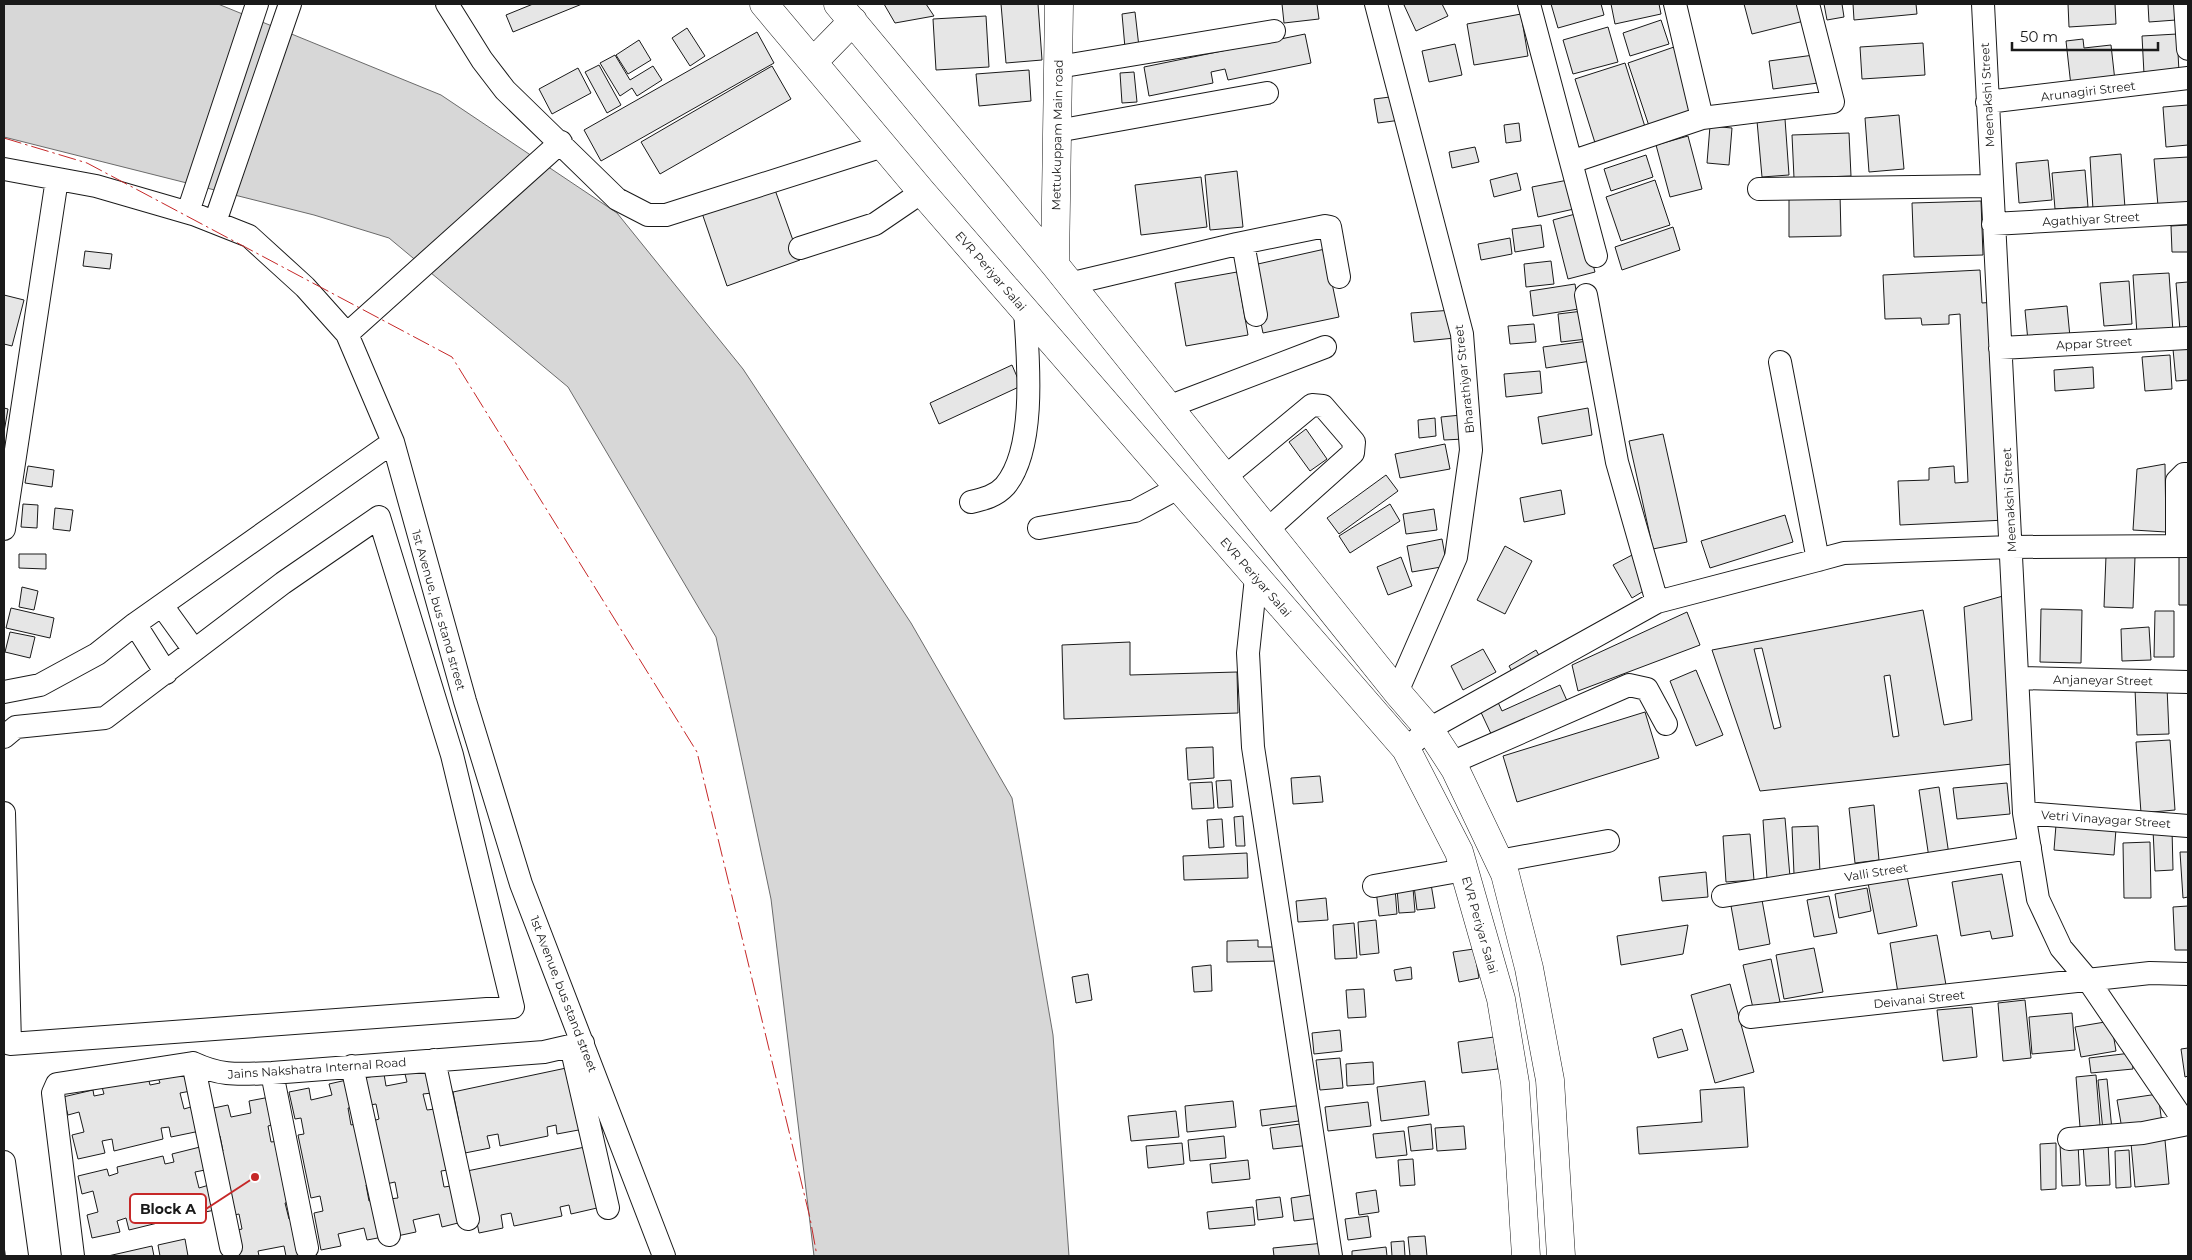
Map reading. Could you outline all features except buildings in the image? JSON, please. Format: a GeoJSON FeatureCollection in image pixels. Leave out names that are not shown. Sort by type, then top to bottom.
{"type":"FeatureCollection","features":[{"type":"Feature","properties":{"kind":"main road","name":"EVR Periyar Salai"},"geometry":{"type":"LineString","coordinates":[[764,4],[922,192],[1406,749],[1459,852],[1501,999],[1515,1083],[1526,1256]]}},
{"type":"Feature","properties":{"kind":"main road","name":"Mettukuppam Main road"},"geometry":{"type":"LineString","coordinates":[[1059,4],[1057,131],[1062,274]]}},
{"type":"Feature","properties":{"kind":"main road"},"geometry":{"type":"LineString","coordinates":[[813,62],[845,12],[1062,274],[1224,478],[1429,729],[1452,763],[1506,874],[1529,968],[1550,1080],[1561,1256]]}},
{"type":"Feature","properties":{"kind":"main road"},"geometry":{"type":"LineString","coordinates":[[1520,1176],[1556,1172]]}},
{"type":"Feature","properties":{"kind":"street"},"geometry":{"type":"LineString","coordinates":[[188,212],[258,4]]}},
{"type":"Feature","properties":{"kind":"street"},"geometry":{"type":"LineString","coordinates":[[215,222],[290,4]]}},
{"type":"Feature","properties":{"kind":"street"},"geometry":{"type":"LineString","coordinates":[[447,4],[482,60],[505,90],[561,142],[617,199],[648,215],[666,215],[883,146]]}},
{"type":"Feature","properties":{"kind":"street","name":"Bharathiyar Street"},"geometry":{"type":"LineString","coordinates":[[1376,4],[1462,334],[1471,450],[1456,556],[1397,692]]}},
{"type":"Feature","properties":{"kind":"street"},"geometry":{"type":"LineString","coordinates":[[1529,4],[1596,256]]}},
{"type":"Feature","properties":{"kind":"street"},"geometry":{"type":"LineString","coordinates":[[1674,4],[1702,118]]}},
{"type":"Feature","properties":{"kind":"street"},"geometry":{"type":"LineString","coordinates":[[1571,162],[1702,118],[1833,102],[1808,4]]}},
{"type":"Feature","properties":{"kind":"street","name":"Meenakshi Street"},"geometry":{"type":"LineString","coordinates":[[1983,4],[2024,813],[2038,900],[2061,948],[2088,980],[2187,1124]]}},
{"type":"Feature","properties":{"kind":"street"},"geometry":{"type":"LineString","coordinates":[[2185,4],[2188,49]]}},
{"type":"Feature","properties":{"kind":"street"},"geometry":{"type":"LineString","coordinates":[[1058,67],[1274,31]]}},
{"type":"Feature","properties":{"kind":"street","name":"Arunagiri Street"},"geometry":{"type":"LineString","coordinates":[[1987,102],[2188,78]]}},
{"type":"Feature","properties":{"kind":"street"},"geometry":{"type":"LineString","coordinates":[[1057,131],[1267,93]]}},
{"type":"Feature","properties":{"kind":"street"},"geometry":{"type":"LineString","coordinates":[[347,334],[561,142]]}},
{"type":"Feature","properties":{"kind":"street","name":"1st Avenue, bus stand street"},"geometry":{"type":"LineString","coordinates":[[4,169],[96,186],[188,212],[249,236],[305,286],[347,334],[393,442],[465,701],[521,884],[576,1045],[664,1256]]}},
{"type":"Feature","properties":{"kind":"street"},"geometry":{"type":"LineString","coordinates":[[4,529],[57,179]]}},
{"type":"Feature","properties":{"kind":"street"},"geometry":{"type":"LineString","coordinates":[[1759,189],[1991,186]]}},
{"type":"Feature","properties":{"kind":"street"},"geometry":{"type":"LineString","coordinates":[[800,248],[875,224],[922,192]]}},
{"type":"Feature","properties":{"kind":"street","name":"Agathiyar Street"},"geometry":{"type":"LineString","coordinates":[[1993,224],[2188,213]]}},
{"type":"Feature","properties":{"kind":"street"},"geometry":{"type":"LineString","coordinates":[[1062,274],[1243,243],[1325,226],[1330,228],[1339,277]]}},
{"type":"Feature","properties":{"kind":"street"},"geometry":{"type":"LineString","coordinates":[[1243,243],[1256,315]]}},
{"type":"Feature","properties":{"kind":"street"},"geometry":{"type":"LineString","coordinates":[[1586,295],[1617,462],[1657,602]]}},
{"type":"Feature","properties":{"kind":"street"},"geometry":{"type":"LineString","coordinates":[[971,502],[984,499],[1004,487],[1011,478],[1024,438],[1030,384],[1025,310]]}},
{"type":"Feature","properties":{"kind":"street","name":"Appar Street"},"geometry":{"type":"LineString","coordinates":[[2000,348],[2188,338]]}},
{"type":"Feature","properties":{"kind":"street"},"geometry":{"type":"LineString","coordinates":[[1168,407],[1326,347]]}},
{"type":"Feature","properties":{"kind":"street"},"geometry":{"type":"LineString","coordinates":[[1780,362],[1818,560]]}},
{"type":"Feature","properties":{"kind":"street"},"geometry":{"type":"LineString","coordinates":[[1224,478],[1312,405],[1323,406],[1354,442],[1353,453],[1267,530]]}},
{"type":"Feature","properties":{"kind":"street"},"geometry":{"type":"LineString","coordinates":[[4,692],[40,686],[97,654],[135,624],[164,607],[393,442]]}},
{"type":"Feature","properties":{"kind":"street"},"geometry":{"type":"LineString","coordinates":[[1406,749],[1429,729],[1657,602],[1844,553],[2011,546],[2183,546],[2177,481],[2184,474],[2188,474]]}},
{"type":"Feature","properties":{"kind":"street"},"geometry":{"type":"LineString","coordinates":[[1039,528],[1135,510],[1178,488]]}},
{"type":"Feature","properties":{"kind":"street"},"geometry":{"type":"LineString","coordinates":[[4,737],[16,727],[105,718],[283,583],[379,517],[452,755],[513,1007],[10,1044],[4,814]]}},
{"type":"Feature","properties":{"kind":"street"},"geometry":{"type":"LineString","coordinates":[[1256,578],[1248,653],[1253,747],[1331,1256]]}},
{"type":"Feature","properties":{"kind":"street"},"geometry":{"type":"LineString","coordinates":[[164,607],[194,650]]}},
{"type":"Feature","properties":{"kind":"street"},"geometry":{"type":"LineString","coordinates":[[135,624],[166,672]]}},
{"type":"Feature","properties":{"kind":"street","name":"Anjaneyar Street"},"geometry":{"type":"LineString","coordinates":[[2018,678],[2188,682]]}},
{"type":"Feature","properties":{"kind":"street"},"geometry":{"type":"LineString","coordinates":[[1452,763],[1629,685],[1647,689],[1666,724]]}},
{"type":"Feature","properties":{"kind":"street","name":"Vetri Vinayagar Street"},"geometry":{"type":"LineString","coordinates":[[2024,813],[2188,826]]}},
{"type":"Feature","properties":{"kind":"street"},"geometry":{"type":"LineString","coordinates":[[1499,861],[1608,841]]}},
{"type":"Feature","properties":{"kind":"street","name":"Valli Street"},"geometry":{"type":"LineString","coordinates":[[1723,896],[2030,848]]}},
{"type":"Feature","properties":{"kind":"street"},"geometry":{"type":"LineString","coordinates":[[1374,886],[1464,870]]}},
{"type":"Feature","properties":{"kind":"street","name":"Deivanai Street"},"geometry":{"type":"LineString","coordinates":[[1750,1017],[2150,973],[2188,974]]}},
{"type":"Feature","properties":{"kind":"street"},"geometry":{"type":"LineString","coordinates":[[576,1045],[608,1208]]}},
{"type":"Feature","properties":{"kind":"street","name":"Jains Nakshatra Internal Road"},"geometry":{"type":"LineString","coordinates":[[193,1063],[212,1072],[229,1075],[272,1073],[544,1052],[576,1045]]}},
{"type":"Feature","properties":{"kind":"street"},"geometry":{"type":"LineString","coordinates":[[434,1060],[468,1218]]}},
{"type":"Feature","properties":{"kind":"street"},"geometry":{"type":"LineString","coordinates":[[73,1256],[53,1093],[57,1084],[193,1063],[231,1247]]}},
{"type":"Feature","properties":{"kind":"street"},"geometry":{"type":"LineString","coordinates":[[352,1066],[389,1235]]}},
{"type":"Feature","properties":{"kind":"street"},"geometry":{"type":"LineString","coordinates":[[272,1073],[307,1248]]}},
{"type":"Feature","properties":{"kind":"street"},"geometry":{"type":"LineString","coordinates":[[2069,1139],[2143,1133],[2187,1124]]}},
{"type":"Feature","properties":{"kind":"street"},"geometry":{"type":"LineString","coordinates":[[4,1162],[17,1256]]}},
{"type":"Feature","properties":{"kind":"shaded area"},"geometry":{"type":"Polygon","coordinates":[[[4,4],[218,4],[441,95],[617,213],[743,369],[911,623],[1012,798],[1053,1035],[1069,1256],[814,1256],[771,899],[716,637],[568,387],[389,238],[314,215],[4,137],[4,4]]]}},
{"type":"Feature","properties":{"kind":"power"},"geometry":{"type":"LineString","coordinates":[[4,138],[87,163],[452,357],[697,752],[810,1218],[817,1256]]}},
{"type":"Feature","properties":{"kind":"place","name":"Block A"},"geometry":{"type":"Point","coordinates":[255,1177]}}]}
